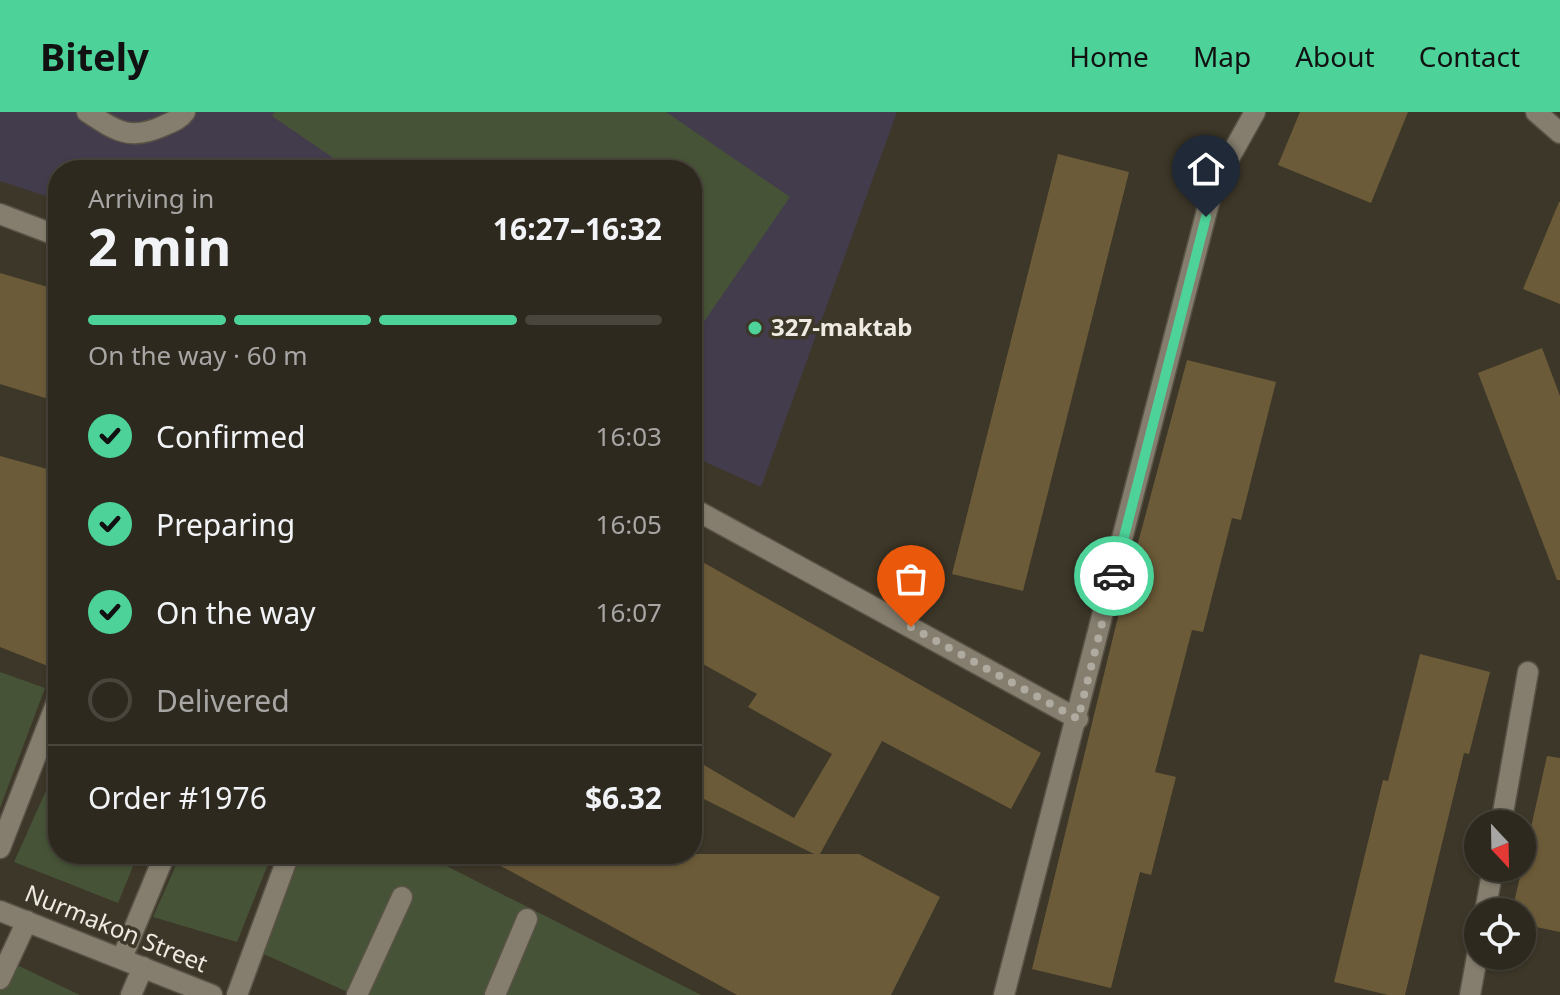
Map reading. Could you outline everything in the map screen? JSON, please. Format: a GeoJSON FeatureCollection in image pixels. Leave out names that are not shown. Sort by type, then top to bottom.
{"type":"FeatureCollection","features":[{"type":"Feature","properties":{"kind":"street"},"geometry":{"type":"LineString","coordinates":[[87,112],[116,130],[142,136],[180,118],[185,112]]}},
{"type":"Feature","properties":{"kind":"street"},"geometry":{"type":"LineString","coordinates":[[1004,995],[1078,719],[1213,187],[1255,112]]}},
{"type":"Feature","properties":{"kind":"street"},"geometry":{"type":"LineString","coordinates":[[1536,112],[1560,133]]}},
{"type":"Feature","properties":{"kind":"street"},"geometry":{"type":"LineString","coordinates":[[0,214],[48,232]]}},
{"type":"Feature","properties":{"kind":"street"},"geometry":{"type":"LineString","coordinates":[[702,513],[1078,719]]}},
{"type":"Feature","properties":{"kind":"street"},"geometry":{"type":"LineString","coordinates":[[1503,810],[1528,672]]}},
{"type":"Feature","properties":{"kind":"street"},"geometry":{"type":"LineString","coordinates":[[0,848],[48,725]]}},
{"type":"Feature","properties":{"kind":"street"},"geometry":{"type":"LineString","coordinates":[[122,958],[161,864]]}},
{"type":"Feature","properties":{"kind":"street"},"geometry":{"type":"LineString","coordinates":[[237,995],[285,864]]}},
{"type":"Feature","properties":{"kind":"street"},"geometry":{"type":"LineString","coordinates":[[357,995],[402,897]]}},
{"type":"Feature","properties":{"kind":"street","name":"Nurmakon Street"},"geometry":{"type":"LineString","coordinates":[[0,911],[212,995]]}},
{"type":"Feature","properties":{"kind":"street"},"geometry":{"type":"LineString","coordinates":[[495,995],[527,919]]}},
{"type":"Feature","properties":{"kind":"street"},"geometry":{"type":"LineString","coordinates":[[0,979],[27,921]]}},
{"type":"Feature","properties":{"kind":"street"},"geometry":{"type":"LineString","coordinates":[[131,995],[143,967]]}},
{"type":"Feature","properties":{"kind":"street"},"geometry":{"type":"LineString","coordinates":[[1470,995],[1475,970]]}},
{"type":"Feature","properties":{"kind":"shaded area","name":"327-maktab"},"geometry":{"type":"Polygon","coordinates":[[[0,112],[897,112],[761,487],[702,460],[702,160],[48,160],[48,197],[0,181],[0,112]]]}},
{"type":"Feature","properties":{"kind":"green space"},"geometry":{"type":"Polygon","coordinates":[[[275,112],[666,112],[790,197],[702,325],[702,160],[336,160],[272,116],[275,112]]]}},
{"type":"Feature","properties":{"kind":"green space"},"geometry":{"type":"Polygon","coordinates":[[[0,672],[45,688],[0,808],[0,672]]]}},
{"type":"Feature","properties":{"kind":"green space"},"geometry":{"type":"Polygon","coordinates":[[[48,786],[48,864],[134,864],[118,903],[14,862],[48,786]]]}},
{"type":"Feature","properties":{"kind":"green space"},"geometry":{"type":"Polygon","coordinates":[[[177,864],[268,864],[237,942],[153,917],[177,864]]]}},
{"type":"Feature","properties":{"kind":"green space"},"geometry":{"type":"Polygon","coordinates":[[[298,864],[443,864],[701,995],[354,995],[257,951],[298,864]]]}},
{"type":"Feature","properties":{"kind":"green space"},"geometry":{"type":"Polygon","coordinates":[[[0,957],[80,995],[0,995],[0,957]]]}},
{"type":"Feature","properties":{"kind":"building"},"geometry":{"type":"Polygon","coordinates":[[[1300,112],[1408,112],[1371,203],[1278,165],[1300,112]]]}},
{"type":"Feature","properties":{"kind":"building"},"geometry":{"type":"Polygon","coordinates":[[[1058,154],[1129,172],[1023,591],[952,574],[1058,154]]]}},
{"type":"Feature","properties":{"kind":"building"},"geometry":{"type":"Polygon","coordinates":[[[1560,202],[1560,304],[1523,289],[1560,202]]]}},
{"type":"Feature","properties":{"kind":"building"},"geometry":{"type":"Polygon","coordinates":[[[0,273],[48,287],[48,399],[0,384],[0,273]]]}},
{"type":"Feature","properties":{"kind":"building"},"geometry":{"type":"Polygon","coordinates":[[[1542,348],[1560,396],[1560,580],[1557,580],[1478,373],[1542,348]]]}},
{"type":"Feature","properties":{"kind":"building"},"geometry":{"type":"Polygon","coordinates":[[[1187,360],[1276,382],[1241,520],[1232,518],[1203,632],[1192,630],[1155,772],[1176,777],[1151,875],[1140,872],[1111,988],[1032,969],[1116,625],[1187,360]]]}},
{"type":"Feature","properties":{"kind":"building"},"geometry":{"type":"Polygon","coordinates":[[[0,456],[48,469],[48,666],[0,647],[0,456]]]}},
{"type":"Feature","properties":{"kind":"building"},"geometry":{"type":"Polygon","coordinates":[[[702,562],[1041,753],[1011,809],[882,741],[820,854],[859,854],[940,897],[891,995],[737,995],[497,864],[702,864],[702,854],[814,854],[702,798],[702,764],[794,818],[832,754],[748,707],[757,694],[702,664],[702,562]]]}},
{"type":"Feature","properties":{"kind":"building"},"geometry":{"type":"Polygon","coordinates":[[[1420,654],[1490,672],[1469,754],[1464,753],[1405,995],[1388,995],[1334,982],[1383,780],[1388,781],[1420,654]]]}},
{"type":"Feature","properties":{"kind":"building"},"geometry":{"type":"Polygon","coordinates":[[[1547,756],[1560,758],[1560,932],[1536,927],[1536,898],[1515,898],[1519,882],[1536,882],[1535,810],[1547,756]]]}},
{"type":"Feature","properties":{"kind":"way so far"},"geometry":{"type":"LineString","coordinates":[[911,627],[1078,719],[1114,576]]}},
{"type":"Feature","properties":{"kind":"place","name":"327-maktab"},"geometry":{"type":"Point","coordinates":[755,328]}},
{"type":"Feature","properties":{"kind":"route"},"geometry":{"type":"LineString","coordinates":[[1114,576],[1206,217]]}}]}
